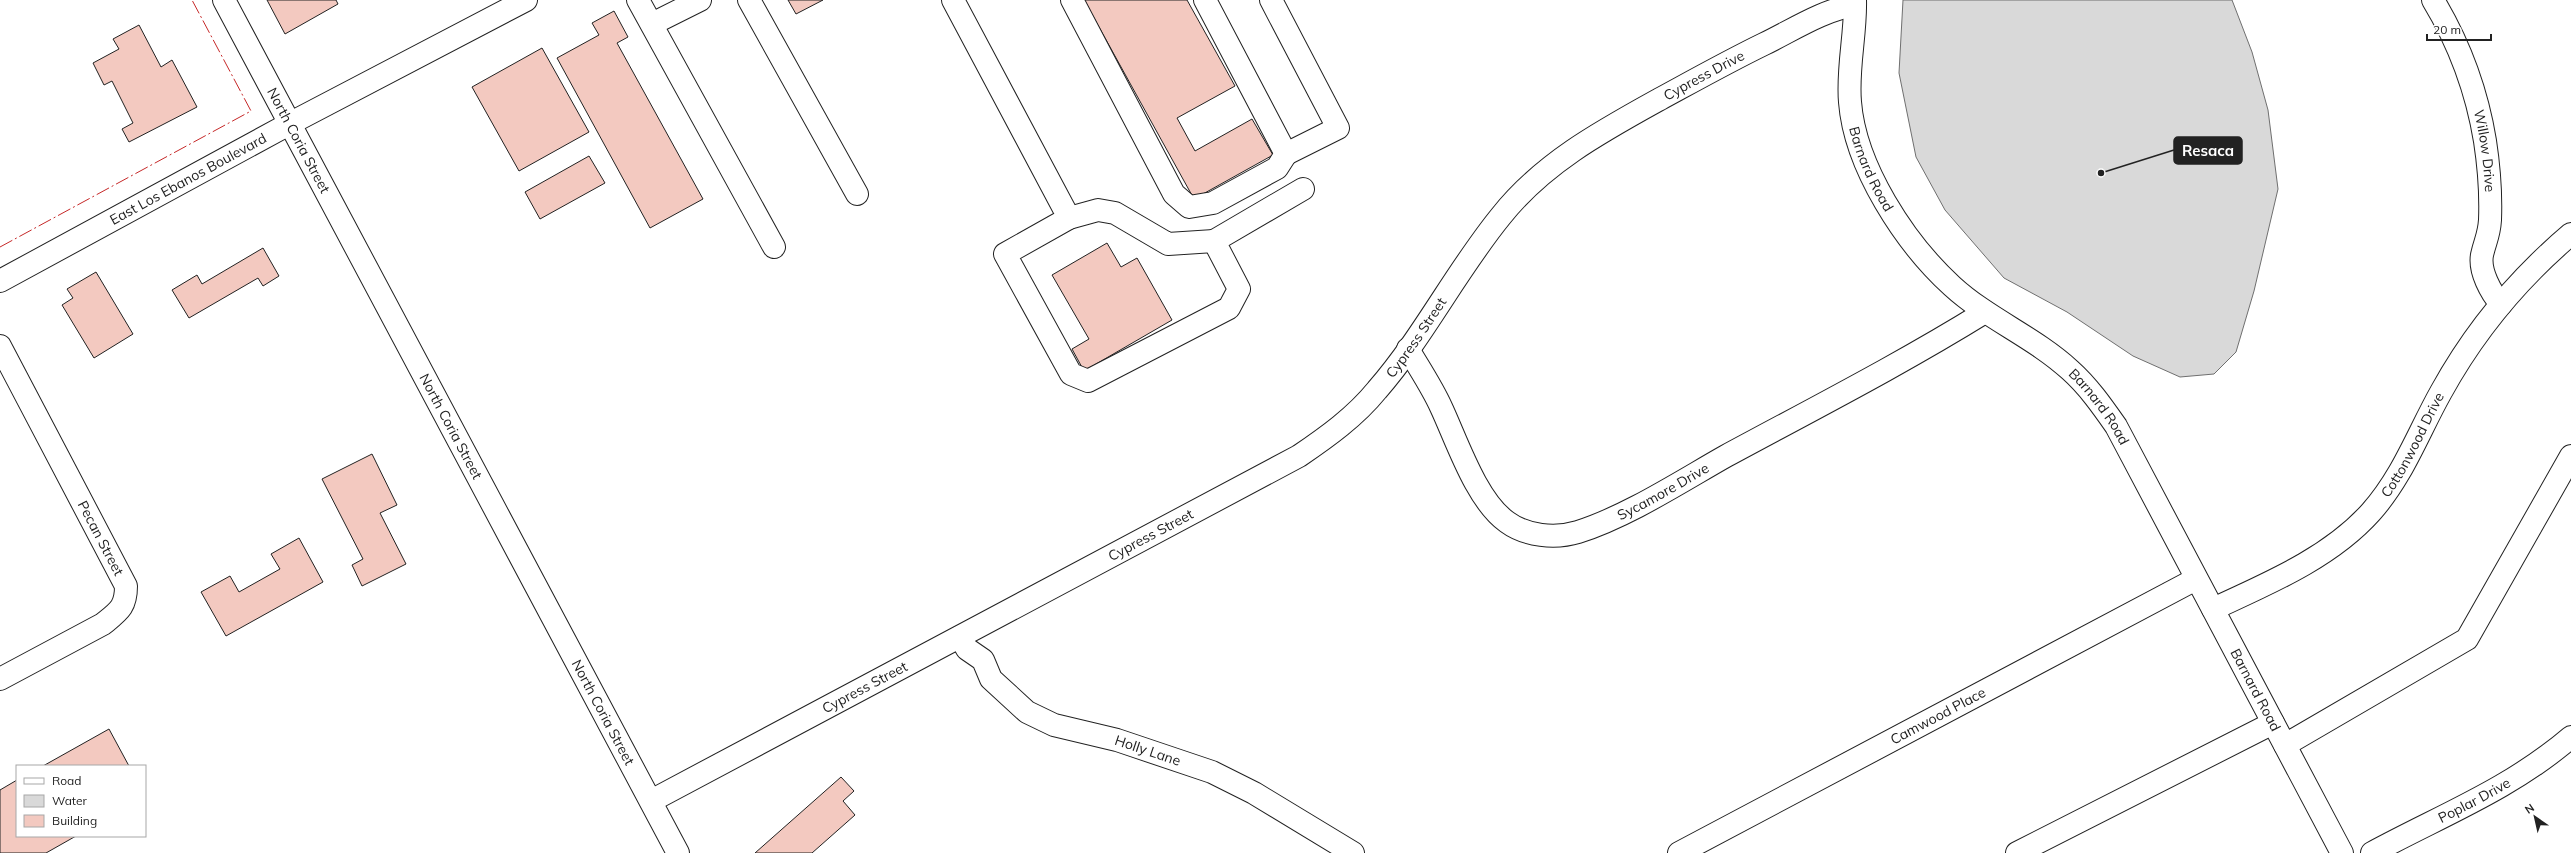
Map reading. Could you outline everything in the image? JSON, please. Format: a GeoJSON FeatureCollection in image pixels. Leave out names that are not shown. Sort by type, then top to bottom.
{"type":"FeatureCollection","features":[{"type":"Feature","properties":{"kind":"street","name":"North Coria Street"},"geometry":{"type":"LineString","coordinates":[[224,0],[678,853]]}},
{"type":"Feature","properties":{"kind":"street","name":"East Los Ebanos Boulevard"},"geometry":{"type":"LineString","coordinates":[[0,281],[290,124],[526,0]]}},
{"type":"Feature","properties":{"kind":"street"},"geometry":{"type":"LineString","coordinates":[[638,0],[774,247]]}},
{"type":"Feature","properties":{"kind":"street"},"geometry":{"type":"LineString","coordinates":[[652,24],[700,0]]}},
{"type":"Feature","properties":{"kind":"street"},"geometry":{"type":"LineString","coordinates":[[749,0],[857,194]]}},
{"type":"Feature","properties":{"kind":"street"},"geometry":{"type":"LineString","coordinates":[[953,0],[1069,218]]}},
{"type":"Feature","properties":{"kind":"street"},"geometry":{"type":"LineString","coordinates":[[1072,0],[1174,194],[1189,207],[1213,203],[1277,168],[1286,154],[1338,128],[1271,0]]}},
{"type":"Feature","properties":{"kind":"street"},"geometry":{"type":"LineString","coordinates":[[1205,0],[1286,154]]}},
{"type":"Feature","properties":{"kind":"street","name":"Willow Drive"},"geometry":{"type":"LineString","coordinates":[[2433,0],[2455,43],[2478,107],[2485,141],[2490,208],[2489,236],[2482,256],[2487,285],[2501,304]]}},
{"type":"Feature","properties":{"kind":"street","name":"Cypress Drive"},"geometry":{"type":"LineString","coordinates":[[1560,160],[1621,120],[1736,58],[1829,12],[1855,2]]}},
{"type":"Feature","properties":{"kind":"street","name":"Barnard Road"},"geometry":{"type":"LineString","coordinates":[[1855,2],[1850,70],[1850,103],[1857,136],[1869,168],[1892,212],[1927,260],[1952,287],[1985,312],[2042,348],[2070,370],[2092,393],[2116,426],[2342,853]]}},
{"type":"Feature","properties":{"kind":"street","name":"Cypress Street"},"geometry":{"type":"LineString","coordinates":[[651,801],[1299,456],[1353,416],[1377,391],[1502,214],[1520,193],[1560,160]]}},
{"type":"Feature","properties":{"kind":"street"},"geometry":{"type":"LineString","coordinates":[[1214,240],[1239,288],[1229,308],[1088,381],[1071,374],[1005,254],[1069,218],[1098,210],[1115,213],[1168,244],[1214,240],[1303,188]]}},
{"type":"Feature","properties":{"kind":"street","name":"Cottonwood Drive"},"geometry":{"type":"LineString","coordinates":[[2213,610],[2279,578],[2309,560],[2349,533],[2371,512],[2391,488],[2408,459],[2441,392],[2463,355],[2501,304],[2547,255],[2571,234]]}},
{"type":"Feature","properties":{"kind":"street","name":"Sycamore Drive"},"geometry":{"type":"LineString","coordinates":[[1408,349],[1440,405],[1477,485],[1490,505],[1506,522],[1526,532],[1549,536],[1577,532],[1634,506],[1932,346],[1985,312]]}},
{"type":"Feature","properties":{"kind":"street","name":"Pecan Street"},"geometry":{"type":"LineString","coordinates":[[0,346],[126,586],[126,600],[118,613],[103,624],[0,679]]}},
{"type":"Feature","properties":{"kind":"street"},"geometry":{"type":"LineString","coordinates":[[2285,745],[2467,639],[2571,456]]}},
{"type":"Feature","properties":{"kind":"street","name":"Camwood Place"},"geometry":{"type":"LineString","coordinates":[[1679,853],[2196,579]]}},
{"type":"Feature","properties":{"kind":"street","name":"Holly Lane"},"geometry":{"type":"LineString","coordinates":[[960,637],[967,649],[982,660],[991,678],[1027,712],[1054,725],[1117,740],[1212,772],[1254,793],[1353,853]]}},
{"type":"Feature","properties":{"kind":"street"},"geometry":{"type":"LineString","coordinates":[[2017,853],[2273,723]]}},
{"type":"Feature","properties":{"kind":"street","name":"Poplar Drive"},"geometry":{"type":"LineString","coordinates":[[2372,853],[2498,790],[2551,754],[2571,737]]}},
{"type":"Feature","properties":{"kind":"water"},"geometry":{"type":"Polygon","coordinates":[[[1903,0],[2232,0],[2252,52],[2268,110],[2278,189],[2254,291],[2236,352],[2214,374],[2180,377],[2133,356],[2067,312],[2004,278],[1945,210],[1916,157],[1899,73],[1903,0]]]}},
{"type":"Feature","properties":{"kind":"building"},"geometry":{"type":"Polygon","coordinates":[[[267,0],[336,0],[338,4],[285,34],[267,0]]]}},
{"type":"Feature","properties":{"kind":"building"},"geometry":{"type":"Polygon","coordinates":[[[788,0],[823,0],[796,14],[788,0]]]}},
{"type":"Feature","properties":{"kind":"building"},"geometry":{"type":"Polygon","coordinates":[[[1084,0],[1187,0],[1235,86],[1177,118],[1195,151],[1252,119],[1273,155],[1194,199],[1084,0]]]}},
{"type":"Feature","properties":{"kind":"building"},"geometry":{"type":"Polygon","coordinates":[[[614,11],[628,37],[617,43],[703,199],[650,228],[557,58],[599,35],[592,23],[614,11]]]}},
{"type":"Feature","properties":{"kind":"building"},"geometry":{"type":"Polygon","coordinates":[[[139,25],[161,67],[172,60],[197,107],[129,142],[122,129],[133,123],[112,81],[104,85],[93,63],[119,49],[113,39],[139,25]]]}},
{"type":"Feature","properties":{"kind":"building"},"geometry":{"type":"Polygon","coordinates":[[[542,48],[589,132],[519,171],[472,87],[542,48]]]}},
{"type":"Feature","properties":{"kind":"building"},"geometry":{"type":"Polygon","coordinates":[[[589,156],[605,183],[540,219],[525,192],[589,156]]]}},
{"type":"Feature","properties":{"kind":"building"},"geometry":{"type":"Polygon","coordinates":[[[1107,243],[1121,267],[1137,258],[1172,320],[1084,371],[1072,349],[1089,339],[1052,275],[1107,243]]]}},
{"type":"Feature","properties":{"kind":"building"},"geometry":{"type":"Polygon","coordinates":[[[263,248],[279,276],[263,286],[258,278],[189,318],[172,290],[197,275],[202,284],[263,248]]]}},
{"type":"Feature","properties":{"kind":"building"},"geometry":{"type":"Polygon","coordinates":[[[96,272],[133,334],[94,358],[62,305],[73,298],[67,289],[96,272]]]}},
{"type":"Feature","properties":{"kind":"building"},"geometry":{"type":"Polygon","coordinates":[[[372,454],[397,505],[380,513],[406,564],[362,586],[352,565],[363,559],[322,479],[372,454]]]}},
{"type":"Feature","properties":{"kind":"building"},"geometry":{"type":"Polygon","coordinates":[[[299,538],[323,582],[226,636],[201,592],[230,576],[239,592],[280,569],[271,554],[299,538]]]}},
{"type":"Feature","properties":{"kind":"building"},"geometry":{"type":"Polygon","coordinates":[[[109,729],[128,765],[45,765],[109,729]]]}},
{"type":"Feature","properties":{"kind":"building"},"geometry":{"type":"Polygon","coordinates":[[[841,777],[854,791],[843,801],[855,815],[812,853],[755,853],[841,777]]]}},
{"type":"Feature","properties":{"kind":"building"},"geometry":{"type":"Polygon","coordinates":[[[16,781],[16,837],[74,837],[46,853],[0,853],[0,790],[16,781]]]}},
{"type":"Feature","properties":{"kind":"power"},"geometry":{"type":"LineString","coordinates":[[0,247],[251,111],[192,0]]}},
{"type":"Feature","properties":{"kind":"place","name":"Resaca"},"geometry":{"type":"Point","coordinates":[2101,173]}}]}
